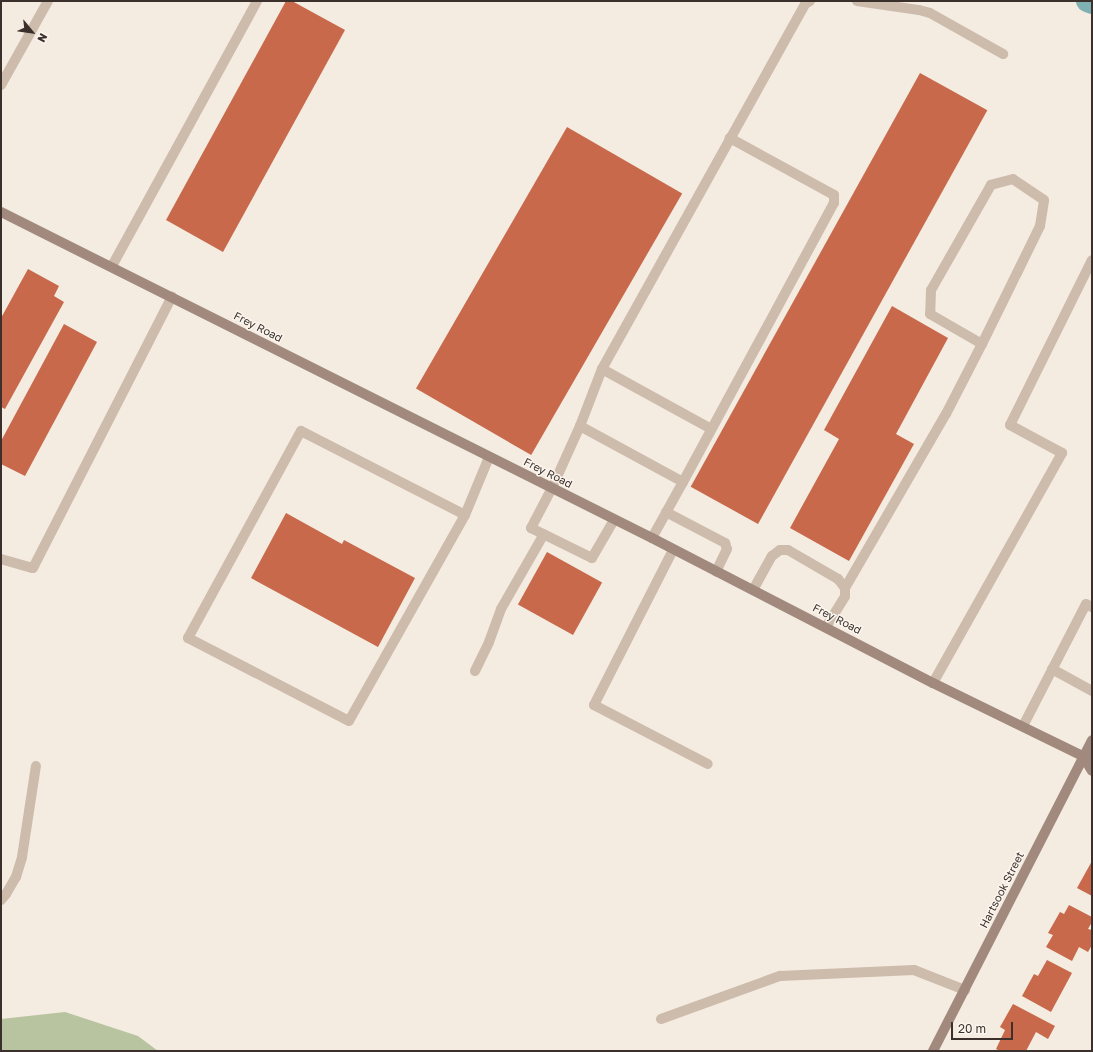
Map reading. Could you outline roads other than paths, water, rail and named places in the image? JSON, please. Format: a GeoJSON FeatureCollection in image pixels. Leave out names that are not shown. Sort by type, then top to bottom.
{"type":"FeatureCollection","features":[{"type":"Feature","properties":{"kind":"street"},"geometry":{"type":"LineString","coordinates":[[1,85],[48,1]]}},
{"type":"Feature","properties":{"kind":"street"},"geometry":{"type":"LineString","coordinates":[[112,266],[257,1]]}},
{"type":"Feature","properties":{"kind":"street"},"geometry":{"type":"LineString","coordinates":[[614,520],[592,558],[531,528],[552,488],[580,426],[602,370],[805,4],[810,1]]}},
{"type":"Feature","properties":{"kind":"street"},"geometry":{"type":"LineString","coordinates":[[857,1],[930,13],[1003,54]]}},
{"type":"Feature","properties":{"kind":"street"},"geometry":{"type":"LineString","coordinates":[[652,538],[834,203],[834,195],[730,138]]}},
{"type":"Feature","properties":{"kind":"street"},"geometry":{"type":"LineString","coordinates":[[826,627],[845,596],[845,588],[946,414],[982,344],[1040,226],[1044,200],[1013,179],[991,185],[931,290],[930,314],[982,344]]}},
{"type":"Feature","properties":{"kind":"street","name":"Frey Road"},"geometry":{"type":"LineString","coordinates":[[1,212],[172,296],[652,538],[933,683],[1087,756]]}},
{"type":"Feature","properties":{"kind":"street"},"geometry":{"type":"LineString","coordinates":[[933,683],[1062,453],[1010,425],[1092,260]]}},
{"type":"Feature","properties":{"kind":"street"},"geometry":{"type":"LineString","coordinates":[[1,559],[32,568],[172,296]]}},
{"type":"Feature","properties":{"kind":"street"},"geometry":{"type":"LineString","coordinates":[[602,370],[711,429]]}},
{"type":"Feature","properties":{"kind":"street"},"geometry":{"type":"LineString","coordinates":[[580,426],[683,482]]}},
{"type":"Feature","properties":{"kind":"street"},"geometry":{"type":"LineString","coordinates":[[465,515],[301,431],[188,638],[350,721],[465,515],[489,457]]}},
{"type":"Feature","properties":{"kind":"street"},"geometry":{"type":"LineString","coordinates":[[666,512],[726,543],[727,549],[716,572]]}},
{"type":"Feature","properties":{"kind":"street"},"geometry":{"type":"LineString","coordinates":[[475,670],[489,642],[501,609],[544,534]]}},
{"type":"Feature","properties":{"kind":"street"},"geometry":{"type":"LineString","coordinates":[[673,550],[594,704],[708,764]]}},
{"type":"Feature","properties":{"kind":"street"},"geometry":{"type":"LineString","coordinates":[[753,590],[772,556],[780,550],[788,550],[838,579],[845,588]]}},
{"type":"Feature","properties":{"kind":"street"},"geometry":{"type":"LineString","coordinates":[[1023,726],[1086,604],[1092,607]]}},
{"type":"Feature","properties":{"kind":"street"},"geometry":{"type":"LineString","coordinates":[[1052,669],[1092,691]]}},
{"type":"Feature","properties":{"kind":"street","name":"Hartsook Street"},"geometry":{"type":"LineString","coordinates":[[933,1051],[1087,756],[1092,740]]}},
{"type":"Feature","properties":{"kind":"street"},"geometry":{"type":"LineString","coordinates":[[1087,756],[1092,771]]}},
{"type":"Feature","properties":{"kind":"street"},"geometry":{"type":"LineString","coordinates":[[1,900],[16,877],[22,857],[36,766]]}},
{"type":"Feature","properties":{"kind":"street"},"geometry":{"type":"LineString","coordinates":[[661,1019],[780,976],[914,970],[965,990]]}},
{"type":"Feature","properties":{"kind":"waterway"},"geometry":{"type":"LineString","coordinates":[[1087,1],[1092,3]]}}]}
